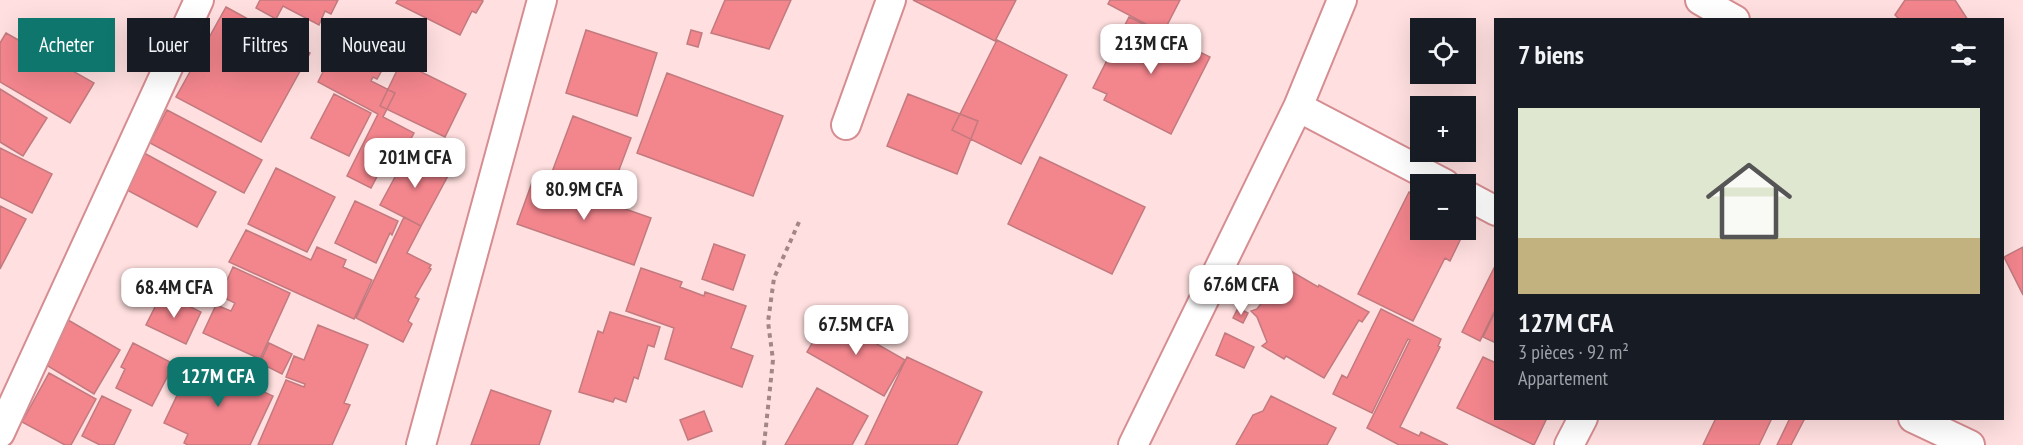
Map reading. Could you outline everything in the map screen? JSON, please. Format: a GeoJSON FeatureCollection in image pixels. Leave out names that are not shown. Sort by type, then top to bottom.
{"type":"FeatureCollection","features":[{"type":"Feature","properties":{"kind":"street"},"geometry":{"type":"LineString","coordinates":[[0,433],[199,0]]}},
{"type":"Feature","properties":{"kind":"street"},"geometry":{"type":"LineString","coordinates":[[421,445],[542,0]]}},
{"type":"Feature","properties":{"kind":"street"},"geometry":{"type":"LineString","coordinates":[[846,124],[891,0]]}},
{"type":"Feature","properties":{"kind":"street"},"geometry":{"type":"LineString","coordinates":[[1133,445],[1298,107],[1342,0]]}},
{"type":"Feature","properties":{"kind":"street"},"geometry":{"type":"LineString","coordinates":[[1700,0],[1732,18]]}},
{"type":"Feature","properties":{"kind":"street"},"geometry":{"type":"LineString","coordinates":[[1298,107],[1426,174]]}},
{"type":"Feature","properties":{"kind":"street"},"geometry":{"type":"LineString","coordinates":[[1476,200],[1494,210]]}},
{"type":"Feature","properties":{"kind":"street"},"geometry":{"type":"LineString","coordinates":[[1569,445],[1582,420]]}},
{"type":"Feature","properties":{"kind":"street"},"geometry":{"type":"LineString","coordinates":[[1917,420],[1970,445]]}},
{"type":"Feature","properties":{"kind":"path"},"geometry":{"type":"LineString","coordinates":[[764,445],[773,360],[768,322],[774,278],[799,222]]}},
{"type":"Feature","properties":{"kind":"building"},"geometry":{"type":"Polygon","coordinates":[[[260,0],[338,0],[331,14],[325,11],[319,25],[283,6],[277,18],[256,8],[260,0]]]}},
{"type":"Feature","properties":{"kind":"building"},"geometry":{"type":"Polygon","coordinates":[[[398,0],[483,1],[476,13],[472,11],[460,35],[396,3],[398,0]]]}},
{"type":"Feature","properties":{"kind":"building"},"geometry":{"type":"Polygon","coordinates":[[[725,0],[791,0],[769,49],[711,33],[725,0]]]}},
{"type":"Feature","properties":{"kind":"building"},"geometry":{"type":"Polygon","coordinates":[[[913,0],[1016,0],[995,41],[913,0]]]}},
{"type":"Feature","properties":{"kind":"building"},"geometry":{"type":"Polygon","coordinates":[[[1110,0],[1180,0],[1163,33],[1108,4],[1110,0]]]}},
{"type":"Feature","properties":{"kind":"building"},"geometry":{"type":"Polygon","coordinates":[[[1905,0],[1955,0],[1967,18],[1898,18],[1895,15],[1905,0]]]}},
{"type":"Feature","properties":{"kind":"building"},"geometry":{"type":"Polygon","coordinates":[[[226,7],[246,18],[222,18],[222,72],[300,72],[261,142],[176,97],[190,72],[210,72],[210,36],[226,7]]]}},
{"type":"Feature","properties":{"kind":"building"},"geometry":{"type":"Polygon","coordinates":[[[1129,17],[1210,57],[1171,134],[1104,100],[1107,94],[1093,88],[1129,17]]]}},
{"type":"Feature","properties":{"kind":"building"},"geometry":{"type":"Polygon","coordinates":[[[586,30],[657,53],[637,116],[566,93],[586,30]]]}},
{"type":"Feature","properties":{"kind":"building"},"geometry":{"type":"Polygon","coordinates":[[[691,30],[702,33],[698,47],[687,44],[691,30]]]}},
{"type":"Feature","properties":{"kind":"building"},"geometry":{"type":"Polygon","coordinates":[[[6,33],[18,40],[18,72],[75,72],[94,83],[70,123],[0,82],[0,43],[6,33]]]}},
{"type":"Feature","properties":{"kind":"building"},"geometry":{"type":"Polygon","coordinates":[[[997,40],[1067,75],[1021,164],[952,130],[997,40]]]}},
{"type":"Feature","properties":{"kind":"building"},"geometry":{"type":"Polygon","coordinates":[[[323,72],[381,72],[377,79],[373,77],[371,81],[395,93],[383,117],[414,133],[408,144],[402,141],[385,173],[380,171],[371,188],[347,176],[378,114],[318,82],[323,72]]]}},
{"type":"Feature","properties":{"kind":"building"},"geometry":{"type":"Polygon","coordinates":[[[396,72],[421,72],[466,94],[445,137],[380,106],[396,72]]]}},
{"type":"Feature","properties":{"kind":"building"},"geometry":{"type":"Polygon","coordinates":[[[667,73],[783,116],[753,196],[637,153],[667,73]]]}},
{"type":"Feature","properties":{"kind":"building"},"geometry":{"type":"Polygon","coordinates":[[[0,89],[47,118],[23,156],[0,142],[0,89]]]}},
{"type":"Feature","properties":{"kind":"building"},"geometry":{"type":"Polygon","coordinates":[[[334,94],[371,113],[349,156],[311,138],[334,94]]]}},
{"type":"Feature","properties":{"kind":"building"},"geometry":{"type":"Polygon","coordinates":[[[908,94],[978,121],[957,174],[887,146],[908,94]]]}},
{"type":"Feature","properties":{"kind":"building"},"geometry":{"type":"Polygon","coordinates":[[[167,110],[262,160],[244,193],[150,143],[167,110]]]}},
{"type":"Feature","properties":{"kind":"building"},"geometry":{"type":"Polygon","coordinates":[[[573,116],[631,138],[610,194],[552,172],[573,116]]]}},
{"type":"Feature","properties":{"kind":"building"},"geometry":{"type":"Polygon","coordinates":[[[0,148],[52,174],[32,213],[0,197],[0,148]]]}},
{"type":"Feature","properties":{"kind":"building"},"geometry":{"type":"Polygon","coordinates":[[[409,151],[450,172],[421,226],[380,205],[409,151]]]}},
{"type":"Feature","properties":{"kind":"building"},"geometry":{"type":"Polygon","coordinates":[[[144,153],[216,192],[197,227],[125,189],[144,153]]]}},
{"type":"Feature","properties":{"kind":"building"},"geometry":{"type":"Polygon","coordinates":[[[1040,157],[1145,207],[1112,274],[1008,224],[1040,157]]]}},
{"type":"Feature","properties":{"kind":"building"},"geometry":{"type":"Polygon","coordinates":[[[276,168],[335,197],[307,252],[248,224],[276,168]]]}},
{"type":"Feature","properties":{"kind":"building"},"geometry":{"type":"Polygon","coordinates":[[[534,177],[651,218],[634,265],[517,224],[534,177]]]}},
{"type":"Feature","properties":{"kind":"building"},"geometry":{"type":"Polygon","coordinates":[[[1409,192],[1410,240],[1460,240],[1450,261],[1445,258],[1413,321],[1358,294],[1409,192]]]}},
{"type":"Feature","properties":{"kind":"building"},"geometry":{"type":"Polygon","coordinates":[[[355,201],[398,221],[376,263],[335,243],[355,201]]]}},
{"type":"Feature","properties":{"kind":"building"},"geometry":{"type":"Polygon","coordinates":[[[0,206],[26,219],[0,269],[0,206]]]}},
{"type":"Feature","properties":{"kind":"building"},"geometry":{"type":"Polygon","coordinates":[[[404,217],[421,226],[407,253],[431,265],[429,268],[431,269],[415,297],[419,299],[408,321],[412,324],[403,342],[356,318],[404,217]]]}},
{"type":"Feature","properties":{"kind":"building"},"geometry":{"type":"Polygon","coordinates":[[[246,230],[311,260],[317,247],[346,260],[343,267],[372,280],[354,319],[229,262],[246,230]]]}},
{"type":"Feature","properties":{"kind":"building"},"geometry":{"type":"Polygon","coordinates":[[[714,244],[745,255],[733,290],[702,279],[714,244]]]}},
{"type":"Feature","properties":{"kind":"building"},"geometry":{"type":"Polygon","coordinates":[[[2023,247],[2023,295],[2004,257],[2023,247]]]}},
{"type":"Feature","properties":{"kind":"building"},"geometry":{"type":"Polygon","coordinates":[[[233,267],[290,293],[260,359],[203,333],[216,305],[231,311],[235,303],[220,296],[233,267]]]}},
{"type":"Feature","properties":{"kind":"building"},"geometry":{"type":"Polygon","coordinates":[[[641,268],[682,282],[680,287],[704,296],[705,292],[746,306],[731,348],[753,356],[742,387],[665,359],[674,328],[626,311],[641,268]]]}},
{"type":"Feature","properties":{"kind":"building"},"geometry":{"type":"Polygon","coordinates":[[[1494,268],[1494,312],[1480,341],[1462,332],[1494,268]]]}},
{"type":"Feature","properties":{"kind":"building"},"geometry":{"type":"Polygon","coordinates":[[[1289,270],[1369,312],[1362,322],[1359,320],[1324,378],[1286,356],[1284,359],[1262,346],[1267,342],[1257,317],[1251,311],[1257,309],[1272,289],[1281,286],[1289,270]]]}},
{"type":"Feature","properties":{"kind":"building"},"geometry":{"type":"Polygon","coordinates":[[[162,293],[201,312],[186,344],[146,325],[162,293]]]}},
{"type":"Feature","properties":{"kind":"building"},"geometry":{"type":"Polygon","coordinates":[[[1238,308],[1248,313],[1243,323],[1233,318],[1238,308]]]}},
{"type":"Feature","properties":{"kind":"building"},"geometry":{"type":"Polygon","coordinates":[[[1381,309],[1441,339],[1438,346],[1440,347],[1400,427],[1419,436],[1421,432],[1448,445],[1399,445],[1367,428],[1410,340],[1408,339],[1372,413],[1333,394],[1342,375],[1347,378],[1381,309]]]}},
{"type":"Feature","properties":{"kind":"building"},"geometry":{"type":"Polygon","coordinates":[[[610,312],[660,327],[654,347],[648,345],[638,379],[634,377],[626,402],[615,398],[613,402],[579,392],[598,331],[603,333],[610,312]]]}},
{"type":"Feature","properties":{"kind":"building"},"geometry":{"type":"Polygon","coordinates":[[[1494,314],[1494,342],[1483,337],[1494,314]]]}},
{"type":"Feature","properties":{"kind":"building"},"geometry":{"type":"Polygon","coordinates":[[[828,316],[905,360],[884,396],[807,352],[828,316]]]}},
{"type":"Feature","properties":{"kind":"building"},"geometry":{"type":"Polygon","coordinates":[[[68,320],[120,350],[94,394],[43,363],[68,320]]]}},
{"type":"Feature","properties":{"kind":"building"},"geometry":{"type":"Polygon","coordinates":[[[318,325],[368,345],[344,403],[350,405],[332,445],[258,445],[286,380],[304,387],[305,384],[286,377],[294,356],[304,360],[318,325]]]}},
{"type":"Feature","properties":{"kind":"building"},"geometry":{"type":"Polygon","coordinates":[[[1225,333],[1254,347],[1244,368],[1216,355],[1225,333]]]}},
{"type":"Feature","properties":{"kind":"building"},"geometry":{"type":"Polygon","coordinates":[[[133,343],[174,364],[152,406],[116,388],[125,369],[121,367],[133,343]]]}},
{"type":"Feature","properties":{"kind":"building"},"geometry":{"type":"Polygon","coordinates":[[[269,343],[292,354],[282,374],[260,363],[269,343]]]}},
{"type":"Feature","properties":{"kind":"building"},"geometry":{"type":"Polygon","coordinates":[[[907,357],[982,392],[957,445],[865,445],[907,357]]]}},
{"type":"Feature","properties":{"kind":"building"},"geometry":{"type":"Polygon","coordinates":[[[1483,357],[1494,362],[1494,420],[1546,420],[1534,445],[1457,408],[1483,357]]]}},
{"type":"Feature","properties":{"kind":"building"},"geometry":{"type":"Polygon","coordinates":[[[199,361],[225,373],[226,369],[266,388],[264,392],[273,396],[250,445],[188,445],[184,443],[188,434],[164,423],[191,366],[195,367],[199,361]]]}},
{"type":"Feature","properties":{"kind":"building"},"geometry":{"type":"Polygon","coordinates":[[[49,373],[96,399],[71,445],[65,445],[22,422],[49,373]]]}},
{"type":"Feature","properties":{"kind":"building"},"geometry":{"type":"Polygon","coordinates":[[[817,388],[868,416],[852,445],[785,445],[817,388]]]}},
{"type":"Feature","properties":{"kind":"building"},"geometry":{"type":"Polygon","coordinates":[[[491,390],[551,411],[539,445],[471,445],[491,390]]]}},
{"type":"Feature","properties":{"kind":"building"},"geometry":{"type":"Polygon","coordinates":[[[102,396],[131,410],[114,445],[100,445],[82,436],[102,396]]]}},
{"type":"Feature","properties":{"kind":"building"},"geometry":{"type":"Polygon","coordinates":[[[1271,396],[1336,428],[1327,445],[1236,445],[1253,415],[1263,411],[1271,396]]]}},
{"type":"Feature","properties":{"kind":"building"},"geometry":{"type":"Polygon","coordinates":[[[704,411],[712,431],[688,440],[680,420],[704,411]]]}},
{"type":"Feature","properties":{"kind":"building"},"geometry":{"type":"Polygon","coordinates":[[[1715,420],[1771,420],[1759,445],[1703,445],[1715,420]]]}},
{"type":"Feature","properties":{"kind":"building"},"geometry":{"type":"Polygon","coordinates":[[[1789,420],[1804,420],[1791,445],[1777,445],[1789,420]]]}}]}
